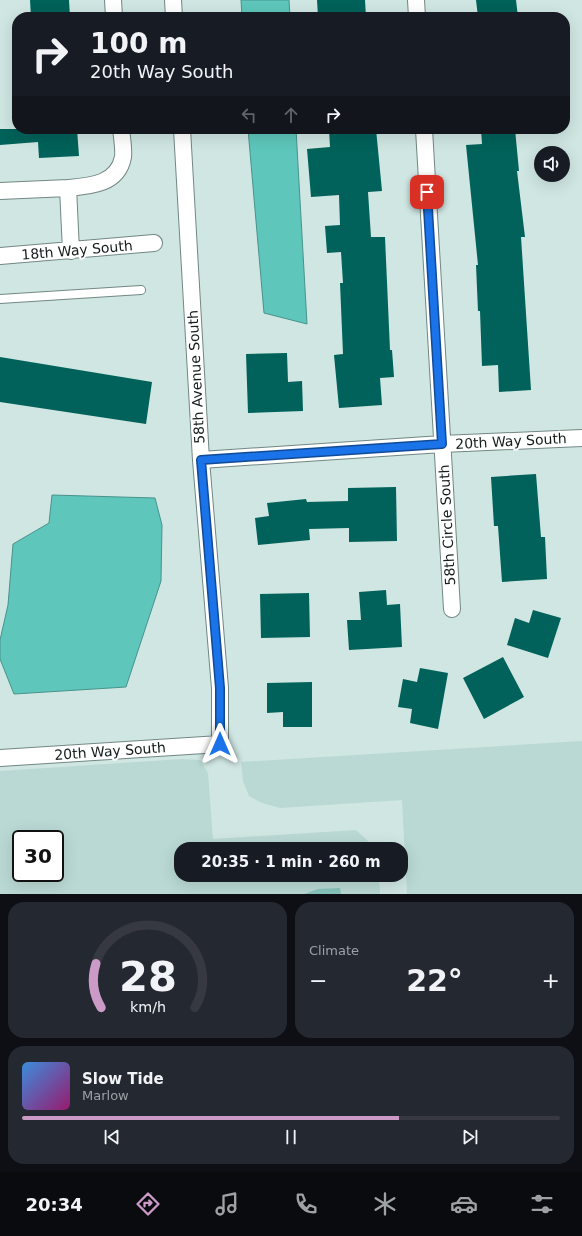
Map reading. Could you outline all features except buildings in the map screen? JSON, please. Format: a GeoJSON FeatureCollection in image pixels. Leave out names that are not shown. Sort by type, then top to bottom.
{"type":"FeatureCollection","features":[{"type":"Feature","properties":{"kind":"street"},"geometry":{"type":"LineString","coordinates":[[113,0],[114,12]]}},
{"type":"Feature","properties":{"kind":"street"},"geometry":{"type":"LineString","coordinates":[[173,0],[174,12]]}},
{"type":"Feature","properties":{"kind":"street"},"geometry":{"type":"LineString","coordinates":[[416,0],[417,12]]}},
{"type":"Feature","properties":{"kind":"street"},"geometry":{"type":"LineString","coordinates":[[0,191],[68,188],[102,183],[118,173],[123,157],[121,134]]}},
{"type":"Feature","properties":{"kind":"street","name":"58th Avenue South"},"geometry":{"type":"LineString","coordinates":[[182,134],[201,460],[220,688],[220,744]]}},
{"type":"Feature","properties":{"kind":"street","name":"58th Circle South"},"geometry":{"type":"LineString","coordinates":[[424,134],[452,609]]}},
{"type":"Feature","properties":{"kind":"street"},"geometry":{"type":"LineString","coordinates":[[68,188],[71,251]]}},
{"type":"Feature","properties":{"kind":"street","name":"18th Way South"},"geometry":{"type":"LineString","coordinates":[[0,256],[154,243]]}},
{"type":"Feature","properties":{"kind":"street","name":"20th Way South"},"geometry":{"type":"LineString","coordinates":[[201,460],[442,444],[582,438]]}},
{"type":"Feature","properties":{"kind":"street","name":"20th Way South"},"geometry":{"type":"LineString","coordinates":[[0,758],[220,744]]}},
{"type":"Feature","properties":{"kind":"lane"},"geometry":{"type":"LineString","coordinates":[[0,299],[141,290]]}},
{"type":"Feature","properties":{"kind":"shaded area"},"geometry":{"type":"Polygon","coordinates":[[[241,0],[289,0],[290,12],[242,12],[241,0]]]}},
{"type":"Feature","properties":{"kind":"shaded area"},"geometry":{"type":"Polygon","coordinates":[[[248,134],[296,134],[307,324],[264,313],[248,134]]]}},
{"type":"Feature","properties":{"kind":"shaded area"},"geometry":{"type":"Polygon","coordinates":[[[52,495],[155,498],[162,525],[161,581],[126,687],[14,694],[0,659],[0,640],[8,605],[13,544],[49,523],[52,495]]]}},
{"type":"Feature","properties":{"kind":"shaded area"},"geometry":{"type":"Polygon","coordinates":[[[582,741],[582,894],[407,894],[408,842],[404,842],[402,800],[280,808],[262,803],[249,796],[243,781],[241,762],[582,741]]]}},
{"type":"Feature","properties":{"kind":"shaded area"},"geometry":{"type":"Polygon","coordinates":[[[182,759],[200,760],[208,773],[213,839],[356,830],[368,842],[174,842],[174,882],[379,882],[380,894],[0,894],[0,771],[182,759]]]}},
{"type":"Feature","properties":{"kind":"shaded area"},"geometry":{"type":"Polygon","coordinates":[[[340,888],[341,894],[304,894],[318,889],[340,888]]]}},
{"type":"Feature","properties":{"kind":"route"},"geometry":{"type":"LineString","coordinates":[[220,744],[220,688],[201,460],[442,444],[427,192]]}}]}
